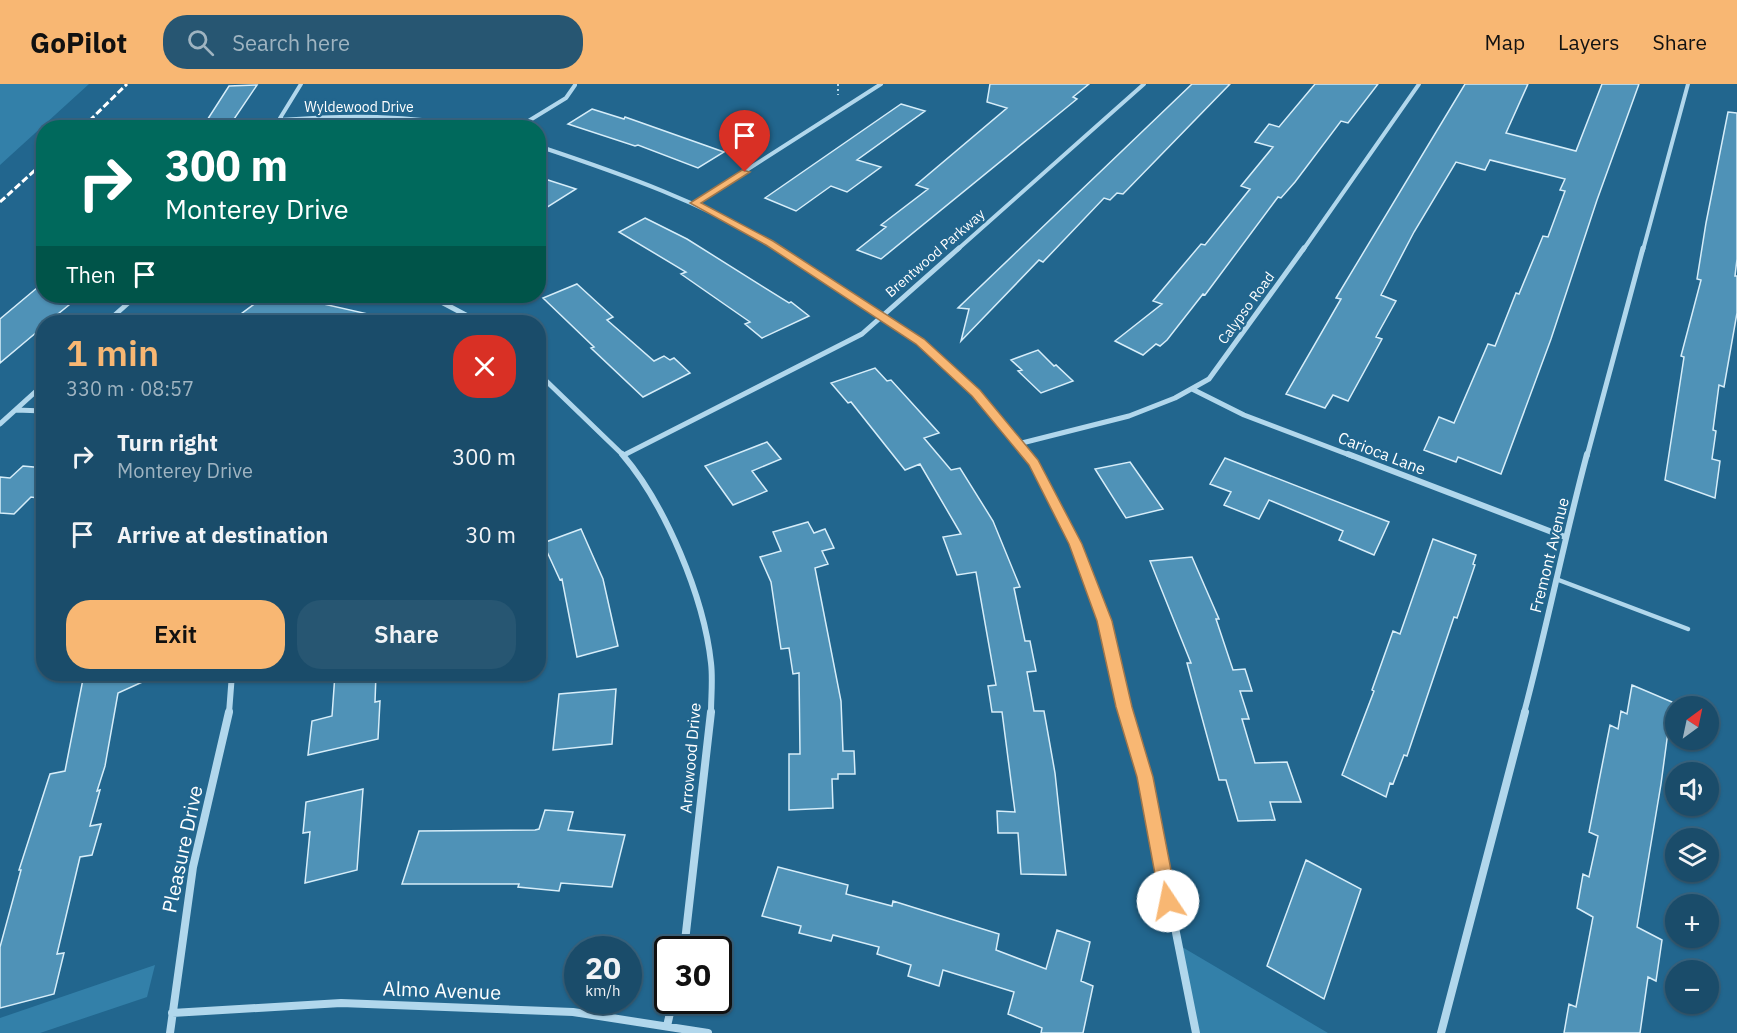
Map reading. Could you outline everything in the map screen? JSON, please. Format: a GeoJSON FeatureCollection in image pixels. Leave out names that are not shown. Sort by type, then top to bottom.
{"type":"FeatureCollection","features":[{"type":"Feature","properties":{"kind":"street"},"geometry":{"type":"LineString","coordinates":[[279,120],[301,84]]}},
{"type":"Feature","properties":{"kind":"street"},"geometry":{"type":"LineString","coordinates":[[695,203],[881,84]]}},
{"type":"Feature","properties":{"kind":"street","name":"Brentwood Parkway"},"geometry":{"type":"LineString","coordinates":[[624,455],[862,334],[1144,84]]}},
{"type":"Feature","properties":{"kind":"street","name":"Calypso Road"},"geometry":{"type":"LineString","coordinates":[[1018,444],[1129,416],[1209,380],[1251,324],[1419,84]]}},
{"type":"Feature","properties":{"kind":"street","name":"Fremont Avenue"},"geometry":{"type":"LineString","coordinates":[[1441,1033],[1538,660],[1565,537],[1688,84]]}},
{"type":"Feature","properties":{"kind":"street"},"geometry":{"type":"LineString","coordinates":[[530,120],[566,99],[575,85]]}},
{"type":"Feature","properties":{"kind":"street","name":"Wyldewood Drive"},"geometry":{"type":"LineString","coordinates":[[279,120],[317,117],[404,117],[423,120]]}},
{"type":"Feature","properties":{"kind":"street"},"geometry":{"type":"LineString","coordinates":[[546,149],[620,173],[695,203],[769,243],[882,315],[920,341],[968,386],[1034,463],[1076,544],[1104,621],[1124,707],[1145,777],[1196,1033]]}},
{"type":"Feature","properties":{"kind":"street"},"geometry":{"type":"LineString","coordinates":[[115,315],[127,303]]}},
{"type":"Feature","properties":{"kind":"street"},"geometry":{"type":"LineString","coordinates":[[443,303],[466,315]]}},
{"type":"Feature","properties":{"kind":"street","name":"Arrowood Drive"},"geometry":{"type":"LineString","coordinates":[[546,381],[624,455],[640,475],[680,552],[702,616],[711,663],[711,727],[686,936]]}},
{"type":"Feature","properties":{"kind":"street","name":"Carioca Lane"},"geometry":{"type":"LineString","coordinates":[[1192,388],[1211,400],[1244,415],[1565,537]]}},
{"type":"Feature","properties":{"kind":"street"},"geometry":{"type":"LineString","coordinates":[[0,424],[36,391]]}},
{"type":"Feature","properties":{"kind":"street"},"geometry":{"type":"LineString","coordinates":[[15,410],[36,411]]}},
{"type":"Feature","properties":{"kind":"street","name":"Pleasure Drive"},"geometry":{"type":"LineString","coordinates":[[170,1033],[177,957],[198,843],[229,713],[231,681]]}},
{"type":"Feature","properties":{"kind":"street","name":"Almo Avenue"},"geometry":{"type":"LineString","coordinates":[[172,1013],[341,1003],[573,1012],[708,1033]]}},
{"type":"Feature","properties":{"kind":"street"},"geometry":{"type":"LineString","coordinates":[[667,1026],[670,1014]]}},
{"type":"Feature","properties":{"kind":"lane"},"geometry":{"type":"LineString","coordinates":[[1556,579],[1688,629]]}},
{"type":"Feature","properties":{"kind":"path"},"geometry":{"type":"LineString","coordinates":[[838,84],[838,96]]}},
{"type":"Feature","properties":{"kind":"shaded area"},"geometry":{"type":"Polygon","coordinates":[[[0,84],[89,84],[49,120],[36,120],[36,132],[0,165],[0,84]]]}},
{"type":"Feature","properties":{"kind":"shaded area"},"geometry":{"type":"Polygon","coordinates":[[[1177,944],[1328,1033],[1196,1033],[1177,944]]]}},
{"type":"Feature","properties":{"kind":"shaded area"},"geometry":{"type":"Polygon","coordinates":[[[155,965],[147,997],[40,1033],[0,1033],[0,1018],[155,965]]]}},
{"type":"Feature","properties":{"kind":"building"},"geometry":{"type":"Polygon","coordinates":[[[990,84],[1089,84],[1073,97],[1077,99],[881,259],[857,250],[886,227],[881,225],[928,189],[916,185],[1007,108],[987,102],[990,84]]]}},
{"type":"Feature","properties":{"kind":"building"},"geometry":{"type":"Polygon","coordinates":[[[1192,84],[1230,84],[1123,194],[1117,193],[1110,200],[1104,198],[1043,262],[1039,260],[961,341],[969,309],[958,308],[1192,84]]]}},
{"type":"Feature","properties":{"kind":"building"},"geometry":{"type":"Polygon","coordinates":[[[1315,84],[1378,84],[1348,123],[1341,121],[1295,182],[1281,198],[1278,197],[1205,295],[1203,294],[1167,340],[1160,346],[1156,344],[1143,355],[1115,341],[1162,304],[1153,301],[1201,244],[1205,245],[1250,189],[1241,186],[1273,147],[1255,142],[1269,124],[1279,127],[1315,84]]]}},
{"type":"Feature","properties":{"kind":"building"},"geometry":{"type":"Polygon","coordinates":[[[1465,84],[1528,84],[1506,133],[1576,151],[1602,84],[1639,84],[1597,200],[1551,339],[1501,474],[1458,457],[1456,462],[1424,450],[1439,417],[1454,423],[1488,344],[1495,346],[1516,293],[1519,294],[1543,236],[1548,237],[1565,191],[1560,190],[1565,179],[1490,160],[1485,170],[1456,162],[1414,232],[1381,295],[1396,301],[1376,337],[1382,339],[1348,401],[1333,395],[1325,408],[1286,394],[1341,299],[1336,298],[1465,84]]]}},
{"type":"Feature","properties":{"kind":"building"},"geometry":{"type":"Polygon","coordinates":[[[257,85],[233,120],[207,120],[229,86],[257,85]]]}},
{"type":"Feature","properties":{"kind":"building"},"geometry":{"type":"Polygon","coordinates":[[[901,104],[925,111],[857,160],[881,167],[847,192],[831,186],[796,211],[765,198],[901,104]]]}},
{"type":"Feature","properties":{"kind":"building"},"geometry":{"type":"Polygon","coordinates":[[[592,109],[624,119],[625,117],[724,152],[698,168],[638,145],[635,146],[568,124],[592,109]]]}},
{"type":"Feature","properties":{"kind":"building"},"geometry":{"type":"Polygon","coordinates":[[[1728,112],[1737,113],[1735,276],[1737,276],[1737,313],[1724,387],[1719,385],[1713,430],[1716,431],[1712,459],[1720,461],[1715,498],[1665,480],[1684,357],[1681,356],[1701,280],[1697,279],[1706,223],[1728,112]]]}},
{"type":"Feature","properties":{"kind":"building"},"geometry":{"type":"Polygon","coordinates":[[[548,180],[576,189],[546,208],[546,181],[548,180]]]}},
{"type":"Feature","properties":{"kind":"building"},"geometry":{"type":"Polygon","coordinates":[[[645,218],[687,239],[789,303],[791,302],[809,316],[762,338],[745,324],[750,322],[681,274],[686,272],[619,232],[645,218]]]}},
{"type":"Feature","properties":{"kind":"building"},"geometry":{"type":"Polygon","coordinates":[[[577,284],[613,317],[607,320],[654,361],[664,356],[670,360],[674,358],[690,373],[643,397],[591,348],[594,347],[546,301],[546,297],[577,284]]]}},
{"type":"Feature","properties":{"kind":"building"},"geometry":{"type":"Polygon","coordinates":[[[36,289],[36,303],[71,303],[57,315],[36,315],[36,333],[0,363],[0,319],[36,289]]]}},
{"type":"Feature","properties":{"kind":"building"},"geometry":{"type":"Polygon","coordinates":[[[256,303],[319,303],[368,314],[245,315],[241,314],[256,303]]]}},
{"type":"Feature","properties":{"kind":"building"},"geometry":{"type":"Polygon","coordinates":[[[1038,350],[1073,381],[1041,393],[1018,371],[1022,370],[1011,360],[1038,350]]]}},
{"type":"Feature","properties":{"kind":"building"},"geometry":{"type":"Polygon","coordinates":[[[875,368],[887,381],[891,380],[939,433],[924,438],[951,470],[960,468],[993,521],[1020,587],[1014,588],[1025,641],[1030,641],[1036,671],[1027,672],[1034,711],[1044,711],[1055,773],[1066,875],[1021,874],[1018,833],[998,833],[997,811],[1015,812],[1002,712],[992,712],[988,686],[996,685],[976,572],[957,575],[943,537],[961,534],[920,464],[905,470],[851,402],[848,403],[831,383],[875,368]]]}},
{"type":"Feature","properties":{"kind":"building"},"geometry":{"type":"Polygon","coordinates":[[[767,442],[781,459],[752,471],[767,491],[733,505],[705,466],[767,442]]]}},
{"type":"Feature","properties":{"kind":"building"},"geometry":{"type":"Polygon","coordinates":[[[1225,458],[1389,522],[1374,555],[1339,540],[1343,531],[1269,500],[1259,519],[1224,505],[1231,492],[1210,484],[1225,458]]]}},
{"type":"Feature","properties":{"kind":"building"},"geometry":{"type":"Polygon","coordinates":[[[1130,462],[1163,509],[1126,518],[1095,469],[1130,462]]]}},
{"type":"Feature","properties":{"kind":"building"},"geometry":{"type":"Polygon","coordinates":[[[23,466],[36,467],[36,498],[31,497],[14,514],[0,513],[0,477],[10,478],[23,466]]]}},
{"type":"Feature","properties":{"kind":"building"},"geometry":{"type":"Polygon","coordinates":[[[808,522],[814,533],[825,529],[834,548],[822,551],[828,564],[815,568],[841,701],[843,751],[854,751],[855,774],[838,774],[838,779],[832,779],[833,808],[789,810],[789,754],[800,754],[799,673],[793,674],[789,648],[781,649],[771,582],[760,557],[781,551],[773,532],[808,522]]]}},
{"type":"Feature","properties":{"kind":"building"},"geometry":{"type":"Polygon","coordinates":[[[581,529],[603,579],[618,646],[577,657],[562,579],[560,580],[546,550],[546,542],[581,529]]]}},
{"type":"Feature","properties":{"kind":"building"},"geometry":{"type":"Polygon","coordinates":[[[1433,539],[1476,555],[1473,564],[1475,565],[1457,618],[1454,617],[1407,756],[1404,755],[1393,784],[1390,783],[1386,797],[1342,775],[1374,691],[1372,690],[1393,631],[1400,634],[1433,539]]]}},
{"type":"Feature","properties":{"kind":"building"},"geometry":{"type":"Polygon","coordinates":[[[1192,557],[1219,619],[1216,619],[1233,670],[1245,669],[1252,691],[1240,691],[1249,719],[1242,719],[1255,763],[1287,762],[1301,802],[1270,802],[1275,820],[1238,821],[1226,780],[1219,780],[1187,663],[1191,663],[1150,561],[1192,557]]]}},
{"type":"Feature","properties":{"kind":"building"},"geometry":{"type":"Polygon","coordinates":[[[83,681],[145,681],[118,693],[105,766],[97,791],[100,790],[90,826],[101,824],[92,855],[80,857],[57,954],[64,953],[54,994],[0,1008],[0,947],[21,870],[19,870],[50,774],[65,771],[83,681]]]}},
{"type":"Feature","properties":{"kind":"building"},"geometry":{"type":"Polygon","coordinates":[[[334,681],[376,681],[375,702],[380,701],[378,739],[308,755],[312,721],[332,716],[334,681]]]}},
{"type":"Feature","properties":{"kind":"building"},"geometry":{"type":"Polygon","coordinates":[[[1632,685],[1665,699],[1666,750],[1637,927],[1662,940],[1656,981],[1648,977],[1640,1033],[1564,1033],[1569,1004],[1576,1007],[1593,917],[1577,908],[1583,874],[1589,877],[1598,836],[1589,832],[1610,725],[1618,729],[1621,711],[1627,714],[1632,685]]]}},
{"type":"Feature","properties":{"kind":"building"},"geometry":{"type":"Polygon","coordinates":[[[616,689],[612,744],[553,750],[559,694],[616,689]]]}},
{"type":"Feature","properties":{"kind":"building"},"geometry":{"type":"Polygon","coordinates":[[[363,789],[357,870],[305,883],[310,832],[303,833],[306,802],[363,789]]]}},
{"type":"Feature","properties":{"kind":"building"},"geometry":{"type":"Polygon","coordinates":[[[545,810],[573,812],[568,830],[625,835],[612,887],[561,883],[559,891],[518,887],[519,884],[402,884],[419,831],[535,830],[539,829],[545,810]]]}},
{"type":"Feature","properties":{"kind":"building"},"geometry":{"type":"Polygon","coordinates":[[[1306,860],[1361,889],[1324,999],[1267,966],[1306,860]]]}},
{"type":"Feature","properties":{"kind":"building"},"geometry":{"type":"Polygon","coordinates":[[[778,867],[848,885],[846,894],[892,906],[893,901],[999,934],[996,950],[1046,969],[1057,930],[1090,942],[1081,981],[1093,986],[1083,1033],[1041,1033],[1042,1028],[1008,1014],[1014,992],[943,970],[939,986],[908,976],[911,965],[877,954],[879,947],[833,935],[831,941],[799,933],[801,926],[762,916],[778,867]]]}},
{"type":"Feature","properties":{"kind":"railway"},"geometry":{"type":"LineString","coordinates":[[90,120],[127,84]]}},
{"type":"Feature","properties":{"kind":"railway"},"geometry":{"type":"LineString","coordinates":[[0,202],[36,169]]}},
{"type":"Feature","properties":{"kind":"route"},"geometry":{"type":"LineString","coordinates":[[745,172],[695,203],[769,243],[920,341],[976,393],[1034,463],[1076,544],[1104,621],[1124,707],[1145,777],[1168,901]]}}]}
